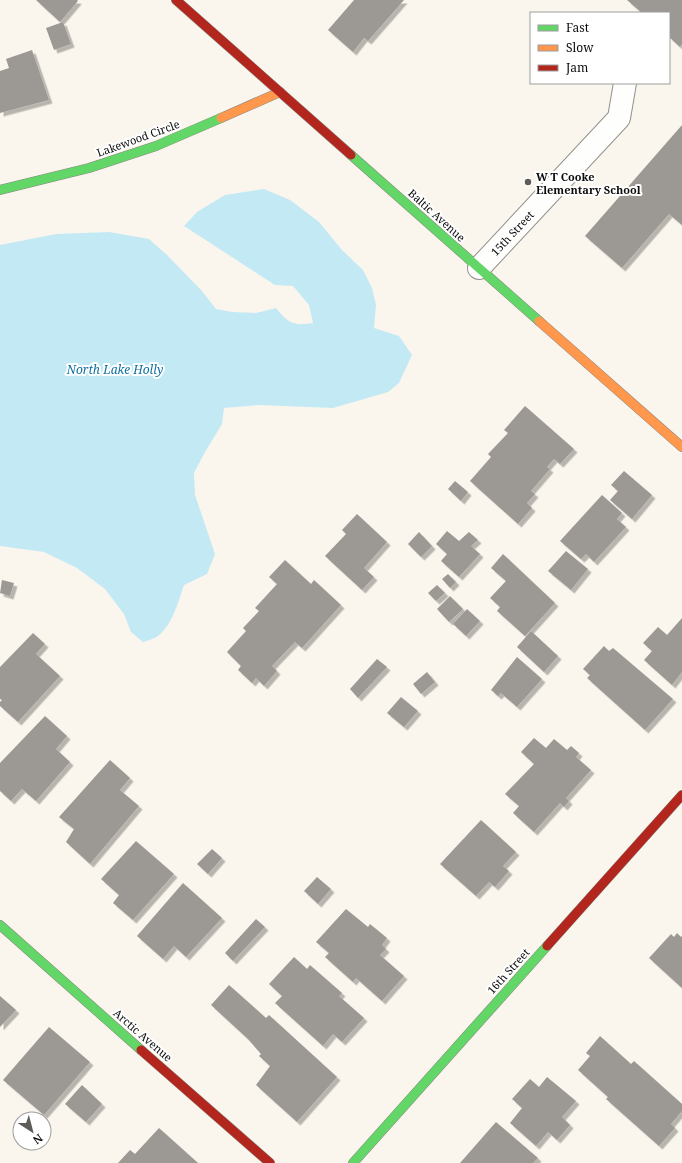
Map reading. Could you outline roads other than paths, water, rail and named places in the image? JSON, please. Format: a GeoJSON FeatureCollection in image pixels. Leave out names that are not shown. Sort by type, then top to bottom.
{"type":"FeatureCollection","features":[{"type":"Feature","properties":{"kind":"street","name":"Baltic Avenue"},"geometry":{"type":"LineString","coordinates":[[176,0],[682,447]]}},
{"type":"Feature","properties":{"kind":"street","name":"15th Street"},"geometry":{"type":"LineString","coordinates":[[479,268],[619,118],[625,84]]}},
{"type":"Feature","properties":{"kind":"street","name":"Lakewood Circle"},"geometry":{"type":"LineString","coordinates":[[0,190],[89,168],[156,146],[280,92]]}},
{"type":"Feature","properties":{"kind":"street","name":"16th Street"},"geometry":{"type":"LineString","coordinates":[[353,1163],[682,795]]}},
{"type":"Feature","properties":{"kind":"street","name":"Arctic Avenue"},"geometry":{"type":"LineString","coordinates":[[0,925],[270,1163]]}},
{"type":"Feature","properties":{"kind":"water","name":"North Lake Holly"},"geometry":{"type":"Polygon","coordinates":[[[264,189],[290,200],[319,222],[342,250],[363,270],[372,288],[376,305],[374,328],[399,336],[412,355],[399,383],[388,392],[333,408],[260,405],[224,408],[222,424],[194,473],[195,495],[215,554],[207,574],[184,585],[168,625],[156,637],[143,642],[131,632],[124,614],[105,589],[77,568],[44,552],[0,546],[0,245],[56,234],[109,232],[149,239],[202,291],[216,309],[232,312],[256,313],[276,308],[288,321],[292,323],[313,323],[309,305],[293,286],[275,285],[184,226],[197,212],[225,195],[264,189]]]}},
{"type":"Feature","properties":{"kind":"place","name":"W T Cooke Elementary School"},"geometry":{"type":"Point","coordinates":[528,182]}}]}
